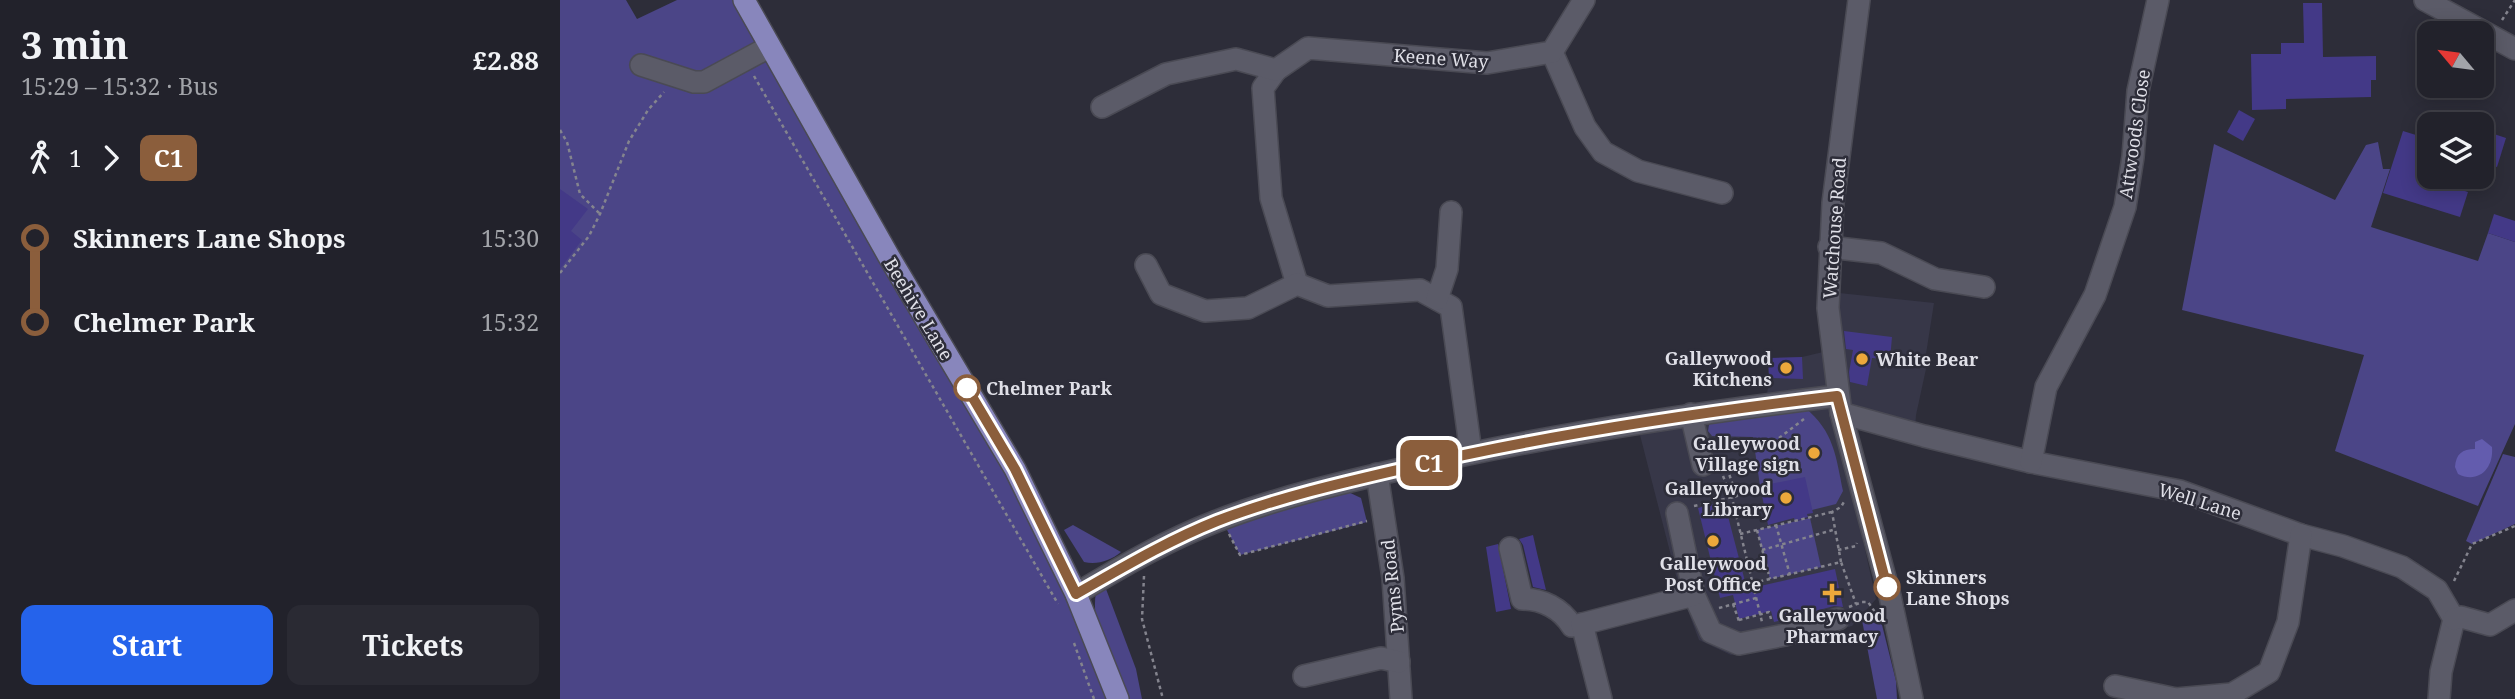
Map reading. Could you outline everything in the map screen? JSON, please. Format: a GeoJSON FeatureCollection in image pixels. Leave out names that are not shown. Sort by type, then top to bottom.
{"type":"FeatureCollection","features":[{"type":"Feature","properties":{"kind":"main road","name":"Beehive Lane"},"geometry":{"type":"LineString","coordinates":[[744,0],[888,255],[1015,469],[1076,594],[1118,699]]}},
{"type":"Feature","properties":{"kind":"street"},"geometry":{"type":"LineString","coordinates":[[1584,0],[1552,52],[1585,127],[1603,152],[1638,171],[1722,193]]}},
{"type":"Feature","properties":{"kind":"street","name":"Watchouse Road"},"geometry":{"type":"LineString","coordinates":[[1860,0],[1840,141],[1829,247],[1828,308],[1839,405],[1895,621],[1912,699]]}},
{"type":"Feature","properties":{"kind":"street","name":"Attwoods Close"},"geometry":{"type":"LineString","coordinates":[[2031,461],[2046,387],[2095,295],[2125,207],[2133,157],[2138,91],[2158,0]]}},
{"type":"Feature","properties":{"kind":"street"},"geometry":{"type":"LineString","coordinates":[[2425,0],[2462,21]]}},
{"type":"Feature","properties":{"kind":"street"},"geometry":{"type":"LineString","coordinates":[[2494,39],[2515,49]]}},
{"type":"Feature","properties":{"kind":"street"},"geometry":{"type":"LineString","coordinates":[[641,65],[700,84],[769,47]]}},
{"type":"Feature","properties":{"kind":"street","name":"Keene Way"},"geometry":{"type":"LineString","coordinates":[[1276,70],[1308,48],[1488,63],[1552,52]]}},
{"type":"Feature","properties":{"kind":"street"},"geometry":{"type":"LineString","coordinates":[[1102,107],[1166,74],[1236,59],[1276,70],[1263,88],[1271,198],[1297,284]]}},
{"type":"Feature","properties":{"kind":"street"},"geometry":{"type":"LineString","coordinates":[[1437,299],[1447,269],[1451,212]]}},
{"type":"Feature","properties":{"kind":"street"},"geometry":{"type":"LineString","coordinates":[[1829,247],[1881,253],[1935,279],[1984,287]]}},
{"type":"Feature","properties":{"kind":"street"},"geometry":{"type":"LineString","coordinates":[[1146,265],[1161,294],[1205,311],[1248,308],[1297,284],[1328,296],[1420,290],[1451,307],[1471,453]]}},
{"type":"Feature","properties":{"kind":"street"},"geometry":{"type":"LineString","coordinates":[[1076,594],[1146,554],[1222,520],[1292,497],[1377,474],[1471,453],[1691,414],[1839,405]]}},
{"type":"Feature","properties":{"kind":"street","name":"Well Lane"},"geometry":{"type":"LineString","coordinates":[[1839,405],[1924,436],[2180,491],[2301,535],[2343,546],[2402,567],[2437,590],[2449,610]]}},
{"type":"Feature","properties":{"kind":"street"},"geometry":{"type":"LineString","coordinates":[[1691,414],[1703,465]]}},
{"type":"Feature","properties":{"kind":"street","name":"Pyms Road"},"geometry":{"type":"LineString","coordinates":[[1377,474],[1393,578],[1401,699]]}},
{"type":"Feature","properties":{"kind":"street"},"geometry":{"type":"LineString","coordinates":[[1677,513],[1694,595],[1711,632],[1740,644],[1769,632],[1838,619]]}},
{"type":"Feature","properties":{"kind":"street"},"geometry":{"type":"LineString","coordinates":[[2115,686],[2176,699],[2232,694],[2269,672],[2288,622],[2301,535]]}},
{"type":"Feature","properties":{"kind":"street"},"geometry":{"type":"LineString","coordinates":[[1510,548],[1522,599],[1534,599],[1557,609],[1572,626],[1694,595]]}},
{"type":"Feature","properties":{"kind":"street"},"geometry":{"type":"LineString","coordinates":[[2438,699],[2449,610],[2461,617],[2490,625],[2515,610]]}},
{"type":"Feature","properties":{"kind":"street"},"geometry":{"type":"LineString","coordinates":[[1582,624],[1601,699]]}},
{"type":"Feature","properties":{"kind":"street"},"geometry":{"type":"LineString","coordinates":[[1304,676],[1381,658],[1399,662]]}},
{"type":"Feature","properties":{"kind":"path"},"geometry":{"type":"LineString","coordinates":[[2494,31],[2515,1]]}},
{"type":"Feature","properties":{"kind":"path"},"geometry":{"type":"LineString","coordinates":[[745,61],[1061,608],[1076,594]]}},
{"type":"Feature","properties":{"kind":"path"},"geometry":{"type":"LineString","coordinates":[[560,272],[589,236],[629,141],[648,110],[668,88],[700,84]]}},
{"type":"Feature","properties":{"kind":"path"},"geometry":{"type":"LineString","coordinates":[[560,130],[567,142],[580,194],[600,214]]}},
{"type":"Feature","properties":{"kind":"path"},"geometry":{"type":"LineString","coordinates":[[1677,513],[1677,510],[1737,496],[1729,474]]}},
{"type":"Feature","properties":{"kind":"path"},"geometry":{"type":"LineString","coordinates":[[1723,476],[1732,498],[1761,615],[1769,632]]}},
{"type":"Feature","properties":{"kind":"path"},"geometry":{"type":"LineString","coordinates":[[1741,534],[1832,512],[1842,507],[1847,495]]}},
{"type":"Feature","properties":{"kind":"path"},"geometry":{"type":"LineString","coordinates":[[1832,512],[1841,562],[1856,604]]}},
{"type":"Feature","properties":{"kind":"path"},"geometry":{"type":"LineString","coordinates":[[1222,520],[1240,555],[1384,517]]}},
{"type":"Feature","properties":{"kind":"path"},"geometry":{"type":"LineString","coordinates":[[1776,525],[1790,575]]}},
{"type":"Feature","properties":{"kind":"path"},"geometry":{"type":"LineString","coordinates":[[2449,610],[2472,544],[2515,526]]}},
{"type":"Feature","properties":{"kind":"path"},"geometry":{"type":"LineString","coordinates":[[1758,530],[1770,579]]}},
{"type":"Feature","properties":{"kind":"path"},"geometry":{"type":"LineString","coordinates":[[1762,550],[1835,530]]}},
{"type":"Feature","properties":{"kind":"path"},"geometry":{"type":"LineString","coordinates":[[1146,554],[1142,619],[1163,699]]}},
{"type":"Feature","properties":{"kind":"path"},"geometry":{"type":"LineString","coordinates":[[1753,583],[1841,562]]}},
{"type":"Feature","properties":{"kind":"path"},"geometry":{"type":"LineString","coordinates":[[1719,616],[1718,608],[1756,598]]}},
{"type":"Feature","properties":{"kind":"path"},"geometry":{"type":"LineString","coordinates":[[1838,619],[1838,611],[1868,602],[1871,609],[1885,622],[1895,621]]}},
{"type":"Feature","properties":{"kind":"path"},"geometry":{"type":"LineString","coordinates":[[1733,604],[1742,630]]}},
{"type":"Feature","properties":{"kind":"path"},"geometry":{"type":"LineString","coordinates":[[1739,620],[1769,612],[1769,632]]}},
{"type":"Feature","properties":{"kind":"path"},"geometry":{"type":"LineString","coordinates":[[1070,632],[1094,699]]}},
{"type":"Feature","properties":{"kind":"shaded area","name":"Chelmer Park"},"geometry":{"type":"Polygon","coordinates":[[[560,0],[626,0],[637,19],[677,0],[735,0],[800,120],[1021,500],[1061,584],[1110,699],[560,699],[560,0]]]}},
{"type":"Feature","properties":{"kind":"shaded area"},"geometry":{"type":"Polygon","coordinates":[[[2378,142],[2383,169],[2390,169],[2371,227],[2478,261],[2488,233],[2515,242],[2515,424],[2478,506],[2335,451],[2364,355],[2182,310],[2214,144],[2335,200],[2366,145],[2378,142]]]}},
{"type":"Feature","properties":{"kind":"shaded area"},"geometry":{"type":"Polygon","coordinates":[[[1839,293],[1934,303],[1926,354],[1929,355],[1916,415],[1914,443],[1836,419],[1876,599],[1852,626],[1731,655],[1699,640],[1679,587],[1640,435],[1765,411],[1769,378],[1768,358],[1802,357],[1840,348],[1839,293]]]}},
{"type":"Feature","properties":{"kind":"shaded area"},"geometry":{"type":"Polygon","coordinates":[[[1805,408],[1828,435],[1836,456],[1843,491],[1836,504],[1812,510],[1760,486],[1753,437],[1712,436],[1708,431],[1714,420],[1805,408]]]}},
{"type":"Feature","properties":{"kind":"shaded area"},"geometry":{"type":"Polygon","coordinates":[[[2482,439],[2492,447],[2487,468],[2478,476],[2465,477],[2458,474],[2455,467],[2458,456],[2463,451],[2475,449],[2475,442],[2482,439]]]}},
{"type":"Feature","properties":{"kind":"shaded area"},"geometry":{"type":"Polygon","coordinates":[[[2503,454],[2515,457],[2515,524],[2472,544],[2466,541],[2503,454]]]}},
{"type":"Feature","properties":{"kind":"shaded area"},"geometry":{"type":"Polygon","coordinates":[[[1344,490],[1361,498],[1367,522],[1240,555],[1226,528],[1256,516],[1344,490]]]}},
{"type":"Feature","properties":{"kind":"shaded area"},"geometry":{"type":"Polygon","coordinates":[[[1810,518],[1821,567],[1770,579],[1757,530],[1810,518]]]}},
{"type":"Feature","properties":{"kind":"shaded area"},"geometry":{"type":"Polygon","coordinates":[[[1073,525],[1121,552],[1103,562],[1084,562],[1064,530],[1073,525]]]}},
{"type":"Feature","properties":{"kind":"shaded area"},"geometry":{"type":"Polygon","coordinates":[[[1106,589],[1136,669],[1142,699],[1124,699],[1103,647],[1095,605],[1096,592],[1106,589]]]}},
{"type":"Feature","properties":{"kind":"shaded area"},"geometry":{"type":"Polygon","coordinates":[[[1866,613],[1882,625],[1896,681],[1897,699],[1877,699],[1861,615],[1866,613]]]}},
{"type":"Feature","properties":{"kind":"building"},"geometry":{"type":"Polygon","coordinates":[[[2303,3],[2322,3],[2323,57],[2376,56],[2376,80],[2371,80],[2371,97],[2286,99],[2286,109],[2252,110],[2251,54],[2281,54],[2281,43],[2304,43],[2303,3]]]}},
{"type":"Feature","properties":{"kind":"building"},"geometry":{"type":"Polygon","coordinates":[[[2239,110],[2255,119],[2243,141],[2227,132],[2239,110]]]}},
{"type":"Feature","properties":{"kind":"building"},"geometry":{"type":"Polygon","coordinates":[[[2403,131],[2417,135],[2417,189],[2458,189],[2468,192],[2460,217],[2383,193],[2403,131]]]}},
{"type":"Feature","properties":{"kind":"building"},"geometry":{"type":"Polygon","coordinates":[[[2494,134],[2506,138],[2497,167],[2494,166],[2494,134]]]}},
{"type":"Feature","properties":{"kind":"building"},"geometry":{"type":"Polygon","coordinates":[[[560,189],[588,209],[571,231],[582,240],[560,269],[560,189]]]}},
{"type":"Feature","properties":{"kind":"building"},"geometry":{"type":"Polygon","coordinates":[[[2494,214],[2515,221],[2515,242],[2488,233],[2494,214]]]}},
{"type":"Feature","properties":{"kind":"building","name":"White Bear"},"geometry":{"type":"Polygon","coordinates":[[[1844,331],[1892,337],[1890,360],[1872,358],[1867,386],[1850,382],[1853,350],[1846,349],[1844,331]]]}},
{"type":"Feature","properties":{"kind":"building","name":"Galleywood Kitchens"},"geometry":{"type":"Polygon","coordinates":[[[1802,357],[1803,379],[1769,378],[1768,358],[1802,357]]]}},
{"type":"Feature","properties":{"kind":"building","name":"Galleywood Library"},"geometry":{"type":"Polygon","coordinates":[[[1805,477],[1813,513],[1795,521],[1794,518],[1768,525],[1760,486],[1805,477]]]}},
{"type":"Feature","properties":{"kind":"building"},"geometry":{"type":"Polygon","coordinates":[[[1724,501],[1747,589],[1835,569],[1843,607],[1834,606],[1774,622],[1771,611],[1739,619],[1733,595],[1720,598],[1698,508],[1724,501]]]}},
{"type":"Feature","properties":{"kind":"building"},"geometry":{"type":"Polygon","coordinates":[[[1533,535],[1546,590],[1533,587],[1523,545],[1519,539],[1533,535]]]}},
{"type":"Feature","properties":{"kind":"building"},"geometry":{"type":"Polygon","coordinates":[[[1498,544],[1511,609],[1496,612],[1486,547],[1498,544]]]}},
{"type":"Feature","properties":{"kind":"bus line","name":"C1"},"geometry":{"type":"LineString","coordinates":[[967,388],[1015,469],[1076,594],[1139,557],[1215,522],[1377,474],[1471,453],[1694,413],[1837,396],[1887,587]]}},
{"type":"Feature","properties":{"kind":"place","name":"White Bear"},"geometry":{"type":"Point","coordinates":[1862,359]}},
{"type":"Feature","properties":{"kind":"place","name":"Galleywood Kitchens"},"geometry":{"type":"Point","coordinates":[1786,368]}},
{"type":"Feature","properties":{"kind":"place","name":"Chelmer Park"},"geometry":{"type":"Point","coordinates":[967,388]}},
{"type":"Feature","properties":{"kind":"place","name":"Galleywood Village sign"},"geometry":{"type":"Point","coordinates":[1814,453]}},
{"type":"Feature","properties":{"kind":"place","name":"Galleywood Library"},"geometry":{"type":"Point","coordinates":[1786,498]}},
{"type":"Feature","properties":{"kind":"place","name":"Galleywood Post Office"},"geometry":{"type":"Point","coordinates":[1713,541]}},
{"type":"Feature","properties":{"kind":"place","name":"Skinners Lane Shops"},"geometry":{"type":"Point","coordinates":[1887,587]}},
{"type":"Feature","properties":{"kind":"place","name":"Galleywood Pharmacy"},"geometry":{"type":"Point","coordinates":[1832,593]}}]}
